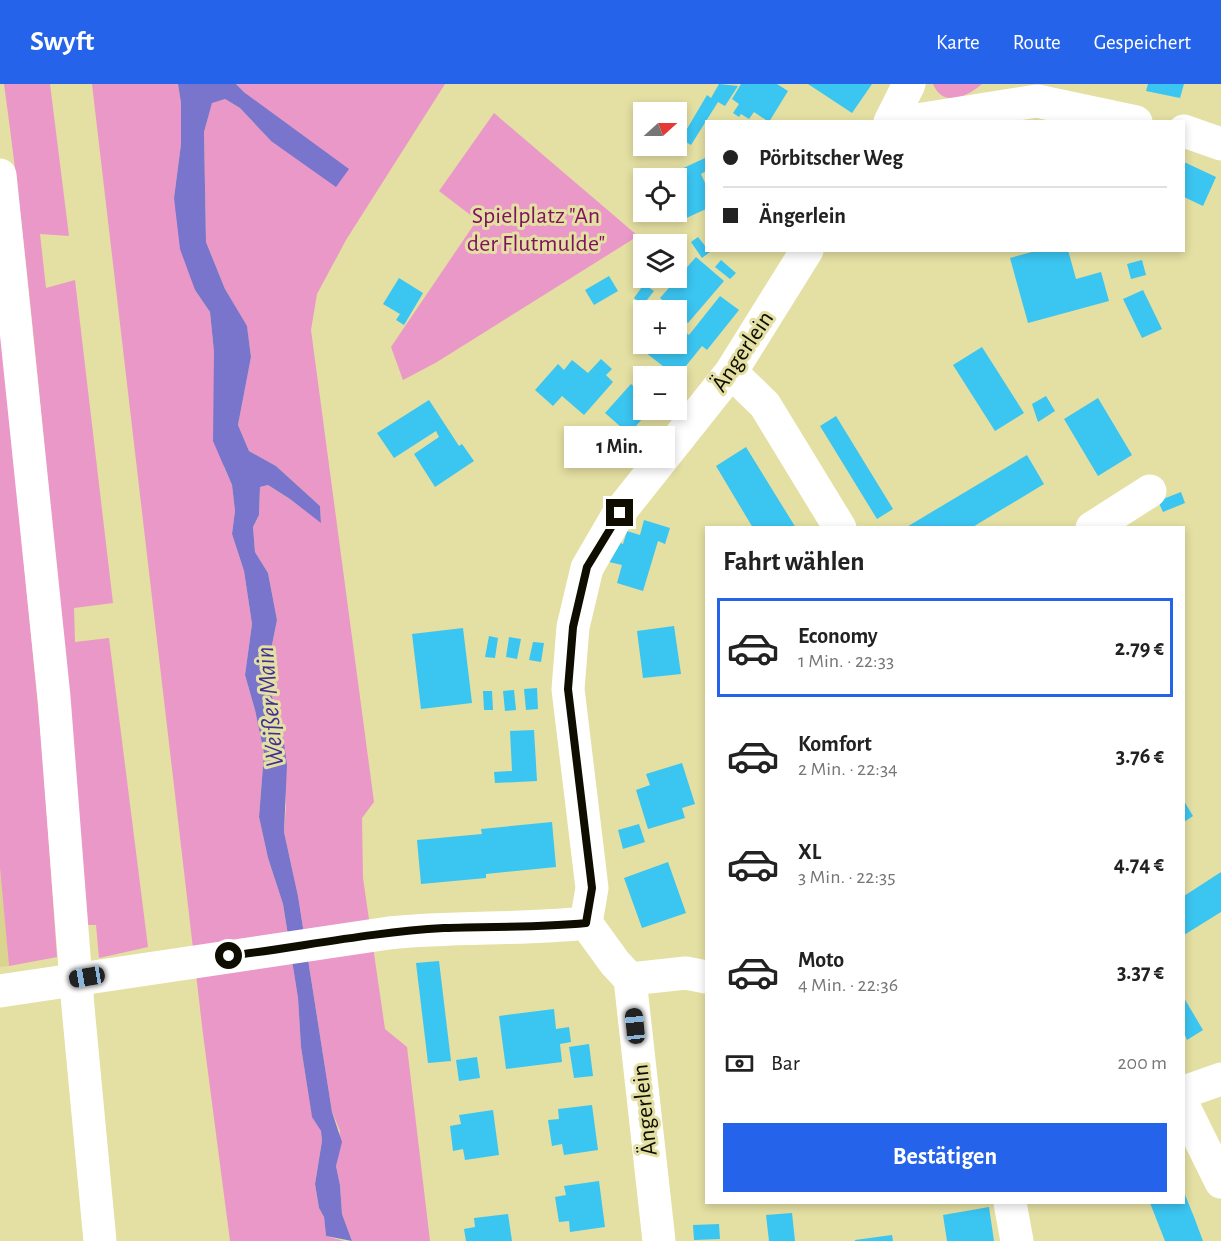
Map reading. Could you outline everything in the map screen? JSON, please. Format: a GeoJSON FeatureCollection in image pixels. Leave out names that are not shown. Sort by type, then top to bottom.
{"type":"FeatureCollection","features":[{"type":"Feature","properties":{"kind":"main road"},"geometry":{"type":"LineString","coordinates":[[891,120],[909,84]]}},
{"type":"Feature","properties":{"kind":"main road"},"geometry":{"type":"LineString","coordinates":[[912,120],[1027,93],[1128,120]]}},
{"type":"Feature","properties":{"kind":"main road"},"geometry":{"type":"LineString","coordinates":[[0,175],[53,686],[78,1007],[100,1241]]}},
{"type":"Feature","properties":{"kind":"main road","name":"Ängerlein"},"geometry":{"type":"LineString","coordinates":[[586,923],[592,888],[568,689],[573,627],[587,567],[620,513],[731,372],[806,252]]}},
{"type":"Feature","properties":{"kind":"main road"},"geometry":{"type":"LineString","coordinates":[[731,372],[765,405],[839,526]]}},
{"type":"Feature","properties":{"kind":"main road"},"geometry":{"type":"LineString","coordinates":[[1095,526],[1150,491]]}},
{"type":"Feature","properties":{"kind":"main road"},"geometry":{"type":"LineString","coordinates":[[0,991],[389,933],[443,928],[545,927],[586,923],[615,963],[630,979],[686,973],[705,977]]}},
{"type":"Feature","properties":{"kind":"main road","name":"Ängerlein"},"geometry":{"type":"LineString","coordinates":[[630,979],[659,1241]]}},
{"type":"Feature","properties":{"kind":"main road"},"geometry":{"type":"LineString","coordinates":[[1185,1092],[1221,1079]]}},
{"type":"Feature","properties":{"kind":"main road"},"geometry":{"type":"LineString","coordinates":[[1185,1109],[1221,1182]]}},
{"type":"Feature","properties":{"kind":"main road"},"geometry":{"type":"LineString","coordinates":[[1010,1204],[1017,1241]]}},
{"type":"Feature","properties":{"kind":"shaded area"},"geometry":{"type":"Polygon","coordinates":[[[0,868],[9,966],[0,967],[0,868]]]}},
{"type":"Feature","properties":{"kind":"green space"},"geometry":{"type":"Polygon","coordinates":[[[4,84],[50,84],[69,236],[40,234],[46,288],[75,280],[113,603],[74,608],[75,642],[109,638],[148,947],[99,958],[96,925],[86,925],[69,710],[39,392],[4,84]]]}},
{"type":"Feature","properties":{"kind":"green space"},"geometry":{"type":"Polygon","coordinates":[[[92,84],[178,84],[181,103],[181,144],[174,198],[195,290],[210,312],[215,392],[224,467],[232,485],[235,511],[232,534],[244,571],[252,624],[245,675],[264,753],[259,817],[268,858],[283,904],[298,998],[301,1047],[312,1116],[321,1131],[322,1141],[315,1184],[319,1208],[324,1217],[326,1236],[344,1241],[230,1241],[203,1034],[92,84]]]}},
{"type":"Feature","properties":{"kind":"green space"},"geometry":{"type":"Polygon","coordinates":[[[236,84],[445,84],[346,240],[317,294],[311,330],[374,802],[362,818],[363,878],[385,1029],[407,1047],[430,1241],[352,1241],[342,1214],[336,1166],[340,1131],[332,1112],[298,896],[284,832],[286,806],[281,722],[270,691],[269,660],[277,620],[268,573],[255,552],[253,527],[259,515],[260,487],[268,485],[321,522],[320,506],[276,466],[249,451],[238,425],[251,357],[247,327],[225,289],[206,242],[204,132],[212,102],[225,99],[240,108],[271,141],[245,93],[236,84]]]}},
{"type":"Feature","properties":{"kind":"green space"},"geometry":{"type":"Polygon","coordinates":[[[933,84],[982,84],[963,96],[949,98],[937,91],[933,84]]]}},
{"type":"Feature","properties":{"kind":"green space","name":"Spielplatz \"An der Flutmulde\""},"geometry":{"type":"Polygon","coordinates":[[[494,113],[636,234],[633,234],[633,239],[437,362],[403,380],[391,347],[477,220],[439,191],[494,113]]]}},
{"type":"Feature","properties":{"kind":"green space"},"geometry":{"type":"Polygon","coordinates":[[[0,320],[42,747],[57,957],[9,966],[0,868],[0,320]]]}},
{"type":"Feature","properties":{"kind":"water","name":"Weißer Main"},"geometry":{"type":"Polygon","coordinates":[[[178,84],[236,84],[349,169],[336,187],[271,141],[240,108],[225,99],[212,103],[204,132],[206,242],[225,289],[247,326],[251,357],[238,425],[249,451],[276,466],[320,506],[321,523],[268,485],[260,487],[259,515],[253,527],[255,552],[268,573],[277,620],[269,660],[270,691],[281,722],[287,765],[284,832],[298,896],[332,1112],[342,1142],[336,1166],[342,1214],[352,1241],[326,1236],[324,1217],[319,1208],[315,1184],[322,1141],[321,1131],[312,1117],[301,1047],[298,998],[283,904],[268,858],[259,817],[264,753],[245,675],[252,624],[244,571],[232,534],[235,511],[232,485],[213,441],[214,352],[210,312],[195,290],[180,249],[174,198],[181,144],[181,103],[178,84]]]}},
{"type":"Feature","properties":{"kind":"building"},"geometry":{"type":"Polygon","coordinates":[[[719,84],[738,86],[725,106],[718,102],[691,145],[687,143],[687,129],[707,95],[711,98],[719,84]]]}},
{"type":"Feature","properties":{"kind":"building"},"geometry":{"type":"Polygon","coordinates":[[[741,84],[777,84],[788,91],[770,120],[766,120],[754,112],[749,119],[741,114],[739,117],[733,113],[739,104],[732,99],[741,84]]]}},
{"type":"Feature","properties":{"kind":"building"},"geometry":{"type":"Polygon","coordinates":[[[808,84],[872,84],[852,113],[808,84]]]}},
{"type":"Feature","properties":{"kind":"building"},"geometry":{"type":"Polygon","coordinates":[[[1148,84],[1184,84],[1180,98],[1146,91],[1148,84]]]}},
{"type":"Feature","properties":{"kind":"building"},"geometry":{"type":"Polygon","coordinates":[[[705,158],[705,172],[701,174],[705,183],[705,209],[687,218],[687,168],[684,168],[705,158]]]}},
{"type":"Feature","properties":{"kind":"building"},"geometry":{"type":"Polygon","coordinates":[[[1185,162],[1216,177],[1203,206],[1185,197],[1185,162]]]}},
{"type":"Feature","properties":{"kind":"building"},"geometry":{"type":"Polygon","coordinates":[[[698,237],[705,246],[705,252],[710,252],[702,258],[691,242],[698,237]]]}},
{"type":"Feature","properties":{"kind":"building"},"geometry":{"type":"Polygon","coordinates":[[[1032,252],[1069,252],[1076,279],[1101,272],[1109,301],[1028,323],[1010,258],[1032,252]]]}},
{"type":"Feature","properties":{"kind":"building"},"geometry":{"type":"Polygon","coordinates":[[[696,257],[724,281],[688,323],[687,300],[662,300],[660,298],[669,288],[687,288],[687,267],[696,257]]]}},
{"type":"Feature","properties":{"kind":"building"},"geometry":{"type":"Polygon","coordinates":[[[721,260],[736,273],[730,279],[715,267],[721,260]]]}},
{"type":"Feature","properties":{"kind":"building"},"geometry":{"type":"Polygon","coordinates":[[[1142,260],[1146,275],[1131,279],[1127,264],[1142,260]]]}},
{"type":"Feature","properties":{"kind":"building"},"geometry":{"type":"Polygon","coordinates":[[[609,276],[618,291],[594,305],[585,290],[609,276]]]}},
{"type":"Feature","properties":{"kind":"building"},"geometry":{"type":"Polygon","coordinates":[[[399,278],[423,293],[404,325],[396,320],[400,314],[383,304],[399,278]]]}},
{"type":"Feature","properties":{"kind":"building"},"geometry":{"type":"Polygon","coordinates":[[[641,288],[650,288],[654,291],[647,300],[634,298],[641,288]]]}},
{"type":"Feature","properties":{"kind":"building"},"geometry":{"type":"Polygon","coordinates":[[[1143,290],[1162,329],[1142,338],[1123,299],[1143,290]]]}},
{"type":"Feature","properties":{"kind":"building"},"geometry":{"type":"Polygon","coordinates":[[[720,296],[739,310],[707,350],[702,346],[686,366],[663,366],[647,354],[687,354],[687,333],[689,335],[720,296]]]}},
{"type":"Feature","properties":{"kind":"building"},"geometry":{"type":"Polygon","coordinates":[[[982,347],[1024,413],[995,431],[953,365],[982,347]]]}},
{"type":"Feature","properties":{"kind":"building"},"geometry":{"type":"Polygon","coordinates":[[[601,359],[612,369],[606,375],[613,382],[584,415],[562,396],[553,406],[535,390],[558,364],[564,370],[572,360],[588,373],[601,359]]]}},
{"type":"Feature","properties":{"kind":"building"},"geometry":{"type":"Polygon","coordinates":[[[631,384],[633,386],[633,420],[641,420],[629,434],[605,413],[631,384]]]}},
{"type":"Feature","properties":{"kind":"building"},"geometry":{"type":"Polygon","coordinates":[[[1046,396],[1055,411],[1038,422],[1032,404],[1046,396]]]}},
{"type":"Feature","properties":{"kind":"building"},"geometry":{"type":"Polygon","coordinates":[[[1098,398],[1132,455],[1098,476],[1064,419],[1098,398]]]}},
{"type":"Feature","properties":{"kind":"building"},"geometry":{"type":"Polygon","coordinates":[[[429,400],[459,446],[462,444],[474,461],[435,487],[414,454],[439,437],[436,431],[394,458],[377,433],[429,400]]]}},
{"type":"Feature","properties":{"kind":"building"},"geometry":{"type":"Polygon","coordinates":[[[836,416],[893,509],[877,519],[820,426],[836,416]]]}},
{"type":"Feature","properties":{"kind":"building"},"geometry":{"type":"Polygon","coordinates":[[[746,447],[795,526],[752,526],[716,466],[746,447]]]}},
{"type":"Feature","properties":{"kind":"building"},"geometry":{"type":"Polygon","coordinates":[[[1027,455],[1044,484],[974,526],[908,526],[1027,455]]]}},
{"type":"Feature","properties":{"kind":"building"},"geometry":{"type":"Polygon","coordinates":[[[1181,492],[1185,503],[1163,512],[1158,501],[1181,492]]]}},
{"type":"Feature","properties":{"kind":"building"},"geometry":{"type":"Polygon","coordinates":[[[644,520],[670,528],[665,544],[658,541],[643,591],[617,583],[622,565],[609,562],[616,541],[623,544],[627,531],[640,535],[644,520]]]}},
{"type":"Feature","properties":{"kind":"building"},"geometry":{"type":"Polygon","coordinates":[[[674,626],[681,674],[643,678],[637,631],[674,626]]]}},
{"type":"Feature","properties":{"kind":"building"},"geometry":{"type":"Polygon","coordinates":[[[463,628],[472,703],[421,709],[412,634],[463,628]]]}},
{"type":"Feature","properties":{"kind":"building"},"geometry":{"type":"Polygon","coordinates":[[[489,636],[498,638],[495,658],[485,657],[489,636]]]}},
{"type":"Feature","properties":{"kind":"building"},"geometry":{"type":"Polygon","coordinates":[[[509,637],[521,639],[517,659],[506,657],[509,637]]]}},
{"type":"Feature","properties":{"kind":"building"},"geometry":{"type":"Polygon","coordinates":[[[533,642],[544,643],[541,662],[529,660],[533,642]]]}},
{"type":"Feature","properties":{"kind":"building"},"geometry":{"type":"Polygon","coordinates":[[[537,688],[538,709],[526,710],[524,689],[537,688]]]}},
{"type":"Feature","properties":{"kind":"building"},"geometry":{"type":"Polygon","coordinates":[[[514,690],[516,710],[505,711],[503,691],[514,690]]]}},
{"type":"Feature","properties":{"kind":"building"},"geometry":{"type":"Polygon","coordinates":[[[483,691],[492,691],[493,710],[484,710],[483,691]]]}},
{"type":"Feature","properties":{"kind":"building"},"geometry":{"type":"Polygon","coordinates":[[[534,730],[537,781],[495,783],[494,772],[512,771],[510,731],[534,730]]]}},
{"type":"Feature","properties":{"kind":"building"},"geometry":{"type":"Polygon","coordinates":[[[682,763],[695,804],[682,808],[685,818],[648,829],[636,790],[650,785],[646,774],[682,763]]]}},
{"type":"Feature","properties":{"kind":"building"},"geometry":{"type":"Polygon","coordinates":[[[1185,803],[1193,816],[1185,821],[1185,803]]]}},
{"type":"Feature","properties":{"kind":"building"},"geometry":{"type":"Polygon","coordinates":[[[552,822],[556,867],[486,874],[486,878],[421,884],[417,840],[482,834],[481,829],[552,822]]]}},
{"type":"Feature","properties":{"kind":"building"},"geometry":{"type":"Polygon","coordinates":[[[639,824],[645,842],[623,849],[618,830],[639,824]]]}},
{"type":"Feature","properties":{"kind":"building"},"geometry":{"type":"Polygon","coordinates":[[[668,862],[686,913],[642,928],[624,878],[668,862]]]}},
{"type":"Feature","properties":{"kind":"building"},"geometry":{"type":"Polygon","coordinates":[[[1221,872],[1221,912],[1185,934],[1185,895],[1221,872]]]}},
{"type":"Feature","properties":{"kind":"building"},"geometry":{"type":"Polygon","coordinates":[[[439,961],[451,1061],[428,1063],[416,963],[439,961]]]}},
{"type":"Feature","properties":{"kind":"building"},"geometry":{"type":"Polygon","coordinates":[[[1185,1000],[1203,1030],[1187,1040],[1185,1035],[1185,1000]]]}},
{"type":"Feature","properties":{"kind":"building"},"geometry":{"type":"Polygon","coordinates":[[[554,1009],[556,1029],[569,1027],[571,1042],[560,1044],[562,1062],[506,1069],[499,1016],[554,1009]]]}},
{"type":"Feature","properties":{"kind":"building"},"geometry":{"type":"Polygon","coordinates":[[[589,1044],[593,1076],[574,1078],[569,1047],[589,1044]]]}},
{"type":"Feature","properties":{"kind":"building"},"geometry":{"type":"Polygon","coordinates":[[[477,1057],[480,1078],[459,1081],[456,1060],[477,1057]]]}},
{"type":"Feature","properties":{"kind":"building"},"geometry":{"type":"Polygon","coordinates":[[[592,1105],[598,1150],[564,1155],[562,1144],[552,1146],[548,1120],[559,1119],[558,1109],[592,1105]]]}},
{"type":"Feature","properties":{"kind":"building"},"geometry":{"type":"Polygon","coordinates":[[[493,1110],[499,1155],[465,1160],[463,1149],[453,1151],[450,1126],[461,1124],[459,1115],[493,1110]]]}},
{"type":"Feature","properties":{"kind":"building"},"geometry":{"type":"Polygon","coordinates":[[[599,1181],[605,1227],[570,1232],[569,1221],[559,1222],[555,1197],[566,1195],[564,1186],[599,1181]]]}},
{"type":"Feature","properties":{"kind":"building"},"geometry":{"type":"Polygon","coordinates":[[[1185,1195],[1203,1241],[1165,1241],[1150,1204],[1185,1204],[1185,1195]]]}},
{"type":"Feature","properties":{"kind":"building"},"geometry":{"type":"Polygon","coordinates":[[[989,1207],[994,1241],[947,1241],[943,1215],[989,1207]]]}},
{"type":"Feature","properties":{"kind":"building"},"geometry":{"type":"Polygon","coordinates":[[[792,1213],[795,1241],[769,1241],[766,1215],[792,1213]]]}},
{"type":"Feature","properties":{"kind":"building"},"geometry":{"type":"Polygon","coordinates":[[[508,1214],[512,1241],[466,1241],[464,1229],[475,1227],[474,1218],[508,1214]]]}},
{"type":"Feature","properties":{"kind":"building"},"geometry":{"type":"Polygon","coordinates":[[[719,1224],[720,1239],[694,1240],[693,1225],[719,1224]]]}},
{"type":"Feature","properties":{"kind":"building"},"geometry":{"type":"Polygon","coordinates":[[[892,1235],[893,1241],[855,1241],[855,1240],[892,1235]]]}},
{"type":"Feature","properties":{"kind":"route"},"geometry":{"type":"LineString","coordinates":[[229,956],[443,928],[545,927],[586,923],[592,888],[568,689],[573,627],[587,567],[620,513]]}}]}
